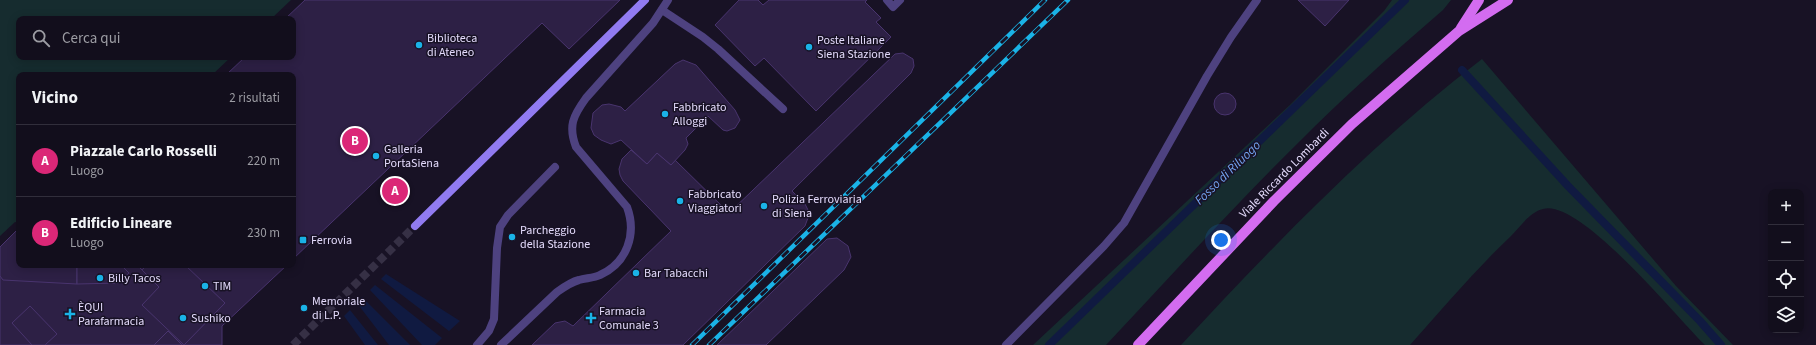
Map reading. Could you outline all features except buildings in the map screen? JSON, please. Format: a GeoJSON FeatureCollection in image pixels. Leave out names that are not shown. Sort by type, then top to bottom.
{"type":"FeatureCollection","features":[{"type":"Feature","properties":{"kind":"main road"},"geometry":{"type":"LineString","coordinates":[[415,226],[645,0]]}},
{"type":"Feature","properties":{"kind":"main road","name":"Viale Riccardo Lombardi"},"geometry":{"type":"LineString","coordinates":[[1459,32],[1479,0]]}},
{"type":"Feature","properties":{"kind":"main road","name":"Viale Riccardo Lombardi"},"geometry":{"type":"LineString","coordinates":[[1138,345],[1251,225],[1321,154],[1388,92],[1459,32],[1508,0]]}},
{"type":"Feature","properties":{"kind":"street"},"geometry":{"type":"LineString","coordinates":[[501,345],[557,292],[572,283],[607,271],[616,264],[628,247],[632,233],[631,219],[627,207],[576,147],[571,135],[572,122],[577,110],[586,98],[645,34],[668,0]]}},
{"type":"Feature","properties":{"kind":"street"},"geometry":{"type":"LineString","coordinates":[[887,0],[893,7],[900,0]]}},
{"type":"Feature","properties":{"kind":"street"},"geometry":{"type":"LineString","coordinates":[[1006,345],[1099,251],[1124,223],[1203,82],[1231,37],[1257,0]]}},
{"type":"Feature","properties":{"kind":"street"},"geometry":{"type":"LineString","coordinates":[[662,10],[703,37],[718,49],[783,109]]}},
{"type":"Feature","properties":{"kind":"street"},"geometry":{"type":"LineString","coordinates":[[477,345],[489,331],[494,319],[497,248],[500,227],[508,215],[555,167]]}},
{"type":"Feature","properties":{"kind":"green space"},"geometry":{"type":"Polygon","coordinates":[[[0,0],[291,0],[274,16],[16,16],[16,60],[228,60],[215,72],[16,72],[16,222],[0,236],[0,0]]]}},
{"type":"Feature","properties":{"kind":"green space"},"geometry":{"type":"Polygon","coordinates":[[[1392,0],[1451,0],[1443,10],[1333,109],[1273,168],[1106,345],[1033,345],[1292,103],[1384,11],[1392,0]]]}},
{"type":"Feature","properties":{"kind":"green space"},"geometry":{"type":"Polygon","coordinates":[[[1482,59],[1676,286],[1733,345],[1705,345],[1628,263],[1603,240],[1580,222],[1559,211],[1543,209],[1534,213],[1526,220],[1472,276],[1410,345],[1181,345],[1289,232],[1363,160],[1441,91],[1482,59]]]}},
{"type":"Feature","properties":{"kind":"water"},"geometry":{"type":"Polygon","coordinates":[[[386,274],[460,321],[449,331],[381,279],[386,274]]]}},
{"type":"Feature","properties":{"kind":"water"},"geometry":{"type":"Polygon","coordinates":[[[375,285],[442,338],[435,345],[422,345],[370,290],[375,285]]]}},
{"type":"Feature","properties":{"kind":"water"},"geometry":{"type":"Polygon","coordinates":[[[362,297],[410,345],[389,345],[357,303],[362,297]]]}},
{"type":"Feature","properties":{"kind":"water"},"geometry":{"type":"Polygon","coordinates":[[[350,310],[378,345],[365,345],[344,316],[350,310]]]}},
{"type":"Feature","properties":{"kind":"waterway","name":"Fosso di Riluogo"},"geometry":{"type":"LineString","coordinates":[[1049,345],[1405,0]]}},
{"type":"Feature","properties":{"kind":"waterway"},"geometry":{"type":"LineString","coordinates":[[1462,70],[1568,186],[1700,321],[1721,345]]}},
{"type":"Feature","properties":{"kind":"tunnel"},"geometry":{"type":"LineString","coordinates":[[293,345],[415,226]]}},
{"type":"Feature","properties":{"kind":"railway"},"geometry":{"type":"LineString","coordinates":[[692,345],[1045,0]]}},
{"type":"Feature","properties":{"kind":"railway"},"geometry":{"type":"LineString","coordinates":[[709,345],[1068,0]]}},
{"type":"Feature","properties":{"kind":"place","name":"Biblioteca di Ateneo"},"geometry":{"type":"Point","coordinates":[419,45]}},
{"type":"Feature","properties":{"kind":"place","name":"Poste Italiane Siena Stazione"},"geometry":{"type":"Point","coordinates":[809,47]}},
{"type":"Feature","properties":{"kind":"place","name":"Fabbricato Alloggi"},"geometry":{"type":"Point","coordinates":[665,114]}},
{"type":"Feature","properties":{"kind":"place","name":"Edificio Lineare"},"geometry":{"type":"Point","coordinates":[355,141]}},
{"type":"Feature","properties":{"kind":"place","name":"Galleria PortaSiena"},"geometry":{"type":"Point","coordinates":[376,156]}},
{"type":"Feature","properties":{"kind":"place","name":"Piazzale Carlo Rosselli"},"geometry":{"type":"Point","coordinates":[395,191]}},
{"type":"Feature","properties":{"kind":"place","name":"Fabbricato Viaggiatori"},"geometry":{"type":"Point","coordinates":[680,201]}},
{"type":"Feature","properties":{"kind":"place","name":"Polizia Ferroviaria di Siena"},"geometry":{"type":"Point","coordinates":[764,206]}},
{"type":"Feature","properties":{"kind":"place","name":"Parcheggio della Stazione"},"geometry":{"type":"Point","coordinates":[512,237]}},
{"type":"Feature","properties":{"kind":"place","name":"Ferrovia"},"geometry":{"type":"Point","coordinates":[303,240]}},
{"type":"Feature","properties":{"kind":"place","name":"Bar Tabacchi"},"geometry":{"type":"Point","coordinates":[636,273]}},
{"type":"Feature","properties":{"kind":"place","name":"Billy Tacos"},"geometry":{"type":"Point","coordinates":[100,278]}},
{"type":"Feature","properties":{"kind":"place","name":"TIM"},"geometry":{"type":"Point","coordinates":[205,286]}},
{"type":"Feature","properties":{"kind":"place","name":"Memoriale di L.P."},"geometry":{"type":"Point","coordinates":[304,308]}},
{"type":"Feature","properties":{"kind":"place","name":"ÈQUI Parafarmacia"},"geometry":{"type":"Point","coordinates":[70,314]}},
{"type":"Feature","properties":{"kind":"place","name":"Sushiko"},"geometry":{"type":"Point","coordinates":[183,318]}},
{"type":"Feature","properties":{"kind":"place","name":"Farmacia Comunale 3"},"geometry":{"type":"Point","coordinates":[591,318]}}]}
